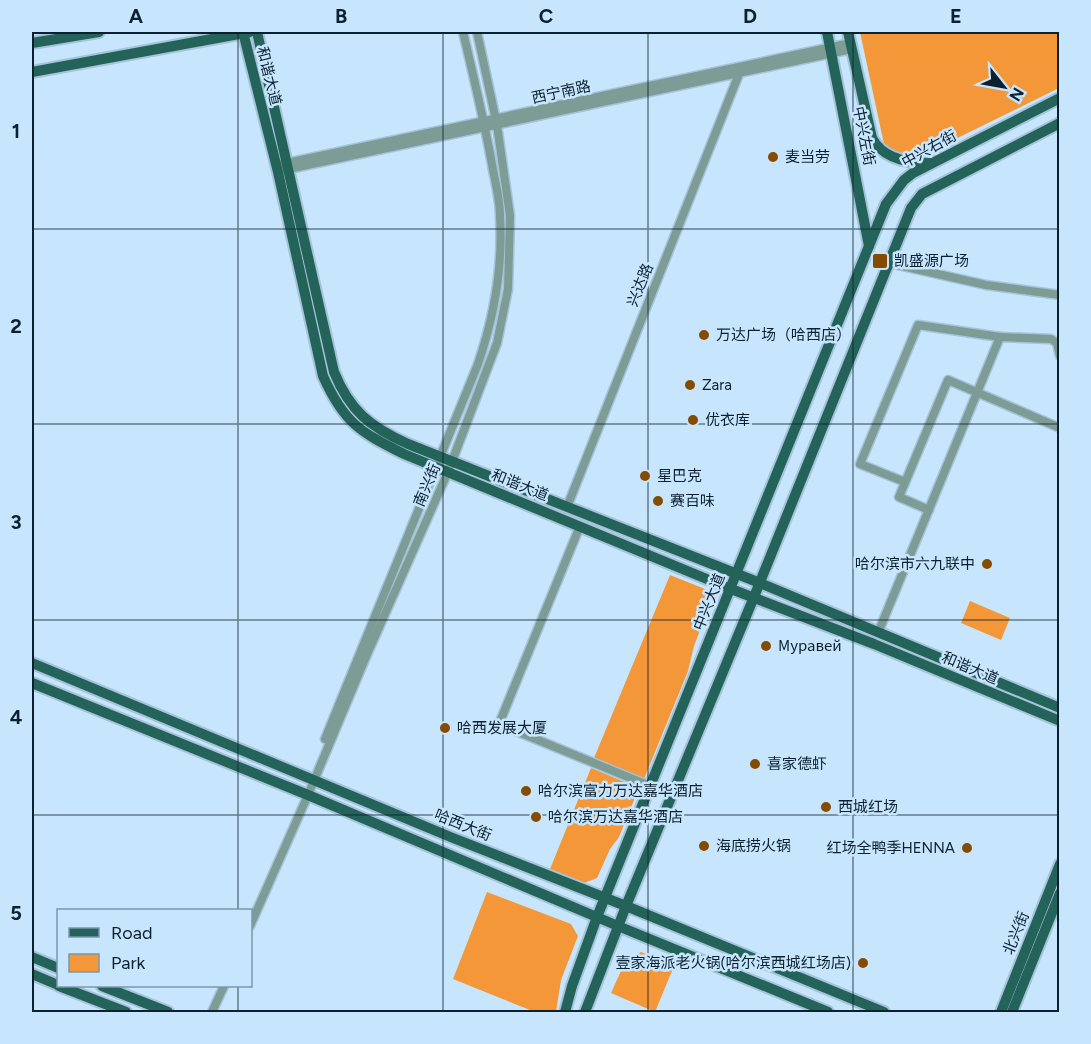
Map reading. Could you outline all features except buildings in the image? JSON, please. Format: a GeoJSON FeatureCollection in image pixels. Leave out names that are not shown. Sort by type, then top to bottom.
{"type":"FeatureCollection","features":[{"type":"Feature","properties":{"kind":"main road"},"geometry":{"type":"LineString","coordinates":[[32,43],[99,32]]}},
{"type":"Feature","properties":{"kind":"main road"},"geometry":{"type":"LineString","coordinates":[[32,72],[246,32]]}},
{"type":"Feature","properties":{"kind":"main road","name":"和谐大道"},"geometry":{"type":"LineString","coordinates":[[246,32],[282,168]]}},
{"type":"Feature","properties":{"kind":"main road","name":"和谐大道"},"geometry":{"type":"LineString","coordinates":[[257,32],[323,376],[333,398],[348,418],[364,433],[404,454],[438,462],[567,507],[760,583],[1059,708]]}},
{"type":"Feature","properties":{"kind":"main road","name":"中兴左街"},"geometry":{"type":"LineString","coordinates":[[827,32],[870,246]]}},
{"type":"Feature","properties":{"kind":"main road","name":"中兴左街"},"geometry":{"type":"LineString","coordinates":[[849,32],[872,138],[876,145],[899,160],[932,163]]}},
{"type":"Feature","properties":{"kind":"main road","name":"中兴右街"},"geometry":{"type":"LineString","coordinates":[[886,204],[904,180],[913,173],[1059,98]]}},
{"type":"Feature","properties":{"kind":"main road"},"geometry":{"type":"LineString","coordinates":[[585,1012],[626,906],[760,583],[911,208],[922,194],[1059,123]]}},
{"type":"Feature","properties":{"kind":"main road","name":"中兴大道"},"geometry":{"type":"LineString","coordinates":[[565,1012],[597,917],[886,204]]}},
{"type":"Feature","properties":{"kind":"main road","name":"和谐大道"},"geometry":{"type":"LineString","coordinates":[[450,466],[580,526],[731,589],[874,644],[1059,722]]}},
{"type":"Feature","properties":{"kind":"main road","name":"哈西大街"},"geometry":{"type":"LineString","coordinates":[[32,663],[453,838],[884,1012]]}},
{"type":"Feature","properties":{"kind":"main road"},"geometry":{"type":"LineString","coordinates":[[32,683],[306,794],[828,1012]]}},
{"type":"Feature","properties":{"kind":"main road","name":"北兴街"},"geometry":{"type":"LineString","coordinates":[[1001,1012],[1059,864]]}},
{"type":"Feature","properties":{"kind":"main road","name":"北兴街"},"geometry":{"type":"LineString","coordinates":[[1012,1012],[1059,893]]}},
{"type":"Feature","properties":{"kind":"main road"},"geometry":{"type":"LineString","coordinates":[[32,957],[57,968]]}},
{"type":"Feature","properties":{"kind":"main road"},"geometry":{"type":"LineString","coordinates":[[32,975],[57,984]]}},
{"type":"Feature","properties":{"kind":"main road"},"geometry":{"type":"LineString","coordinates":[[64,987],[126,1012]]}},
{"type":"Feature","properties":{"kind":"main road"},"geometry":{"type":"LineString","coordinates":[[105,987],[168,1012]]}},
{"type":"Feature","properties":{"kind":"street","name":"南兴街"},"geometry":{"type":"LineString","coordinates":[[252,921],[306,794],[478,364],[495,301],[500,263],[501,217],[485,125],[463,32]]}},
{"type":"Feature","properties":{"kind":"street","name":"南兴街"},"geometry":{"type":"LineString","coordinates":[[311,779],[450,466],[497,343],[508,289],[510,216],[497,123],[477,32]]}},
{"type":"Feature","properties":{"kind":"street","name":"西宁南路"},"geometry":{"type":"LineString","coordinates":[[282,168],[739,74],[852,46]]}},
{"type":"Feature","properties":{"kind":"street","name":"西宁南路"},"geometry":{"type":"LineString","coordinates":[[497,123],[832,51]]}},
{"type":"Feature","properties":{"kind":"street","name":"兴达路"},"geometry":{"type":"LineString","coordinates":[[567,507],[739,74]]}},
{"type":"Feature","properties":{"kind":"street"},"geometry":{"type":"LineString","coordinates":[[889,263],[970,282],[1059,295]]}},
{"type":"Feature","properties":{"kind":"street"},"geometry":{"type":"LineString","coordinates":[[905,482],[860,464],[918,325],[1000,337],[1051,339],[1057,343],[1059,356]]}},
{"type":"Feature","properties":{"kind":"street"},"geometry":{"type":"LineString","coordinates":[[878,633],[1000,337]]}},
{"type":"Feature","properties":{"kind":"street"},"geometry":{"type":"LineString","coordinates":[[929,510],[899,497],[948,380],[1059,428]]}},
{"type":"Feature","properties":{"kind":"street"},"geometry":{"type":"LineString","coordinates":[[580,526],[499,724],[650,786]]}},
{"type":"Feature","properties":{"kind":"street","name":"南兴街"},"geometry":{"type":"LineString","coordinates":[[252,909],[306,794]]}},
{"type":"Feature","properties":{"kind":"street"},"geometry":{"type":"LineString","coordinates":[[207,1012],[218,987]]}},
{"type":"Feature","properties":{"kind":"street"},"geometry":{"type":"LineString","coordinates":[[212,1012],[224,987]]}},
{"type":"Feature","properties":{"kind":"green space"},"geometry":{"type":"Polygon","coordinates":[[[860,32],[1059,32],[1059,88],[919,157],[908,159],[884,144],[860,32]]]}},
{"type":"Feature","properties":{"kind":"green space"},"geometry":{"type":"Polygon","coordinates":[[[670,575],[705,589],[710,604],[694,646],[688,671],[644,779],[594,758],[670,575]]]}},
{"type":"Feature","properties":{"kind":"green space"},"geometry":{"type":"Polygon","coordinates":[[[970,601],[1010,618],[1001,640],[961,623],[970,601]]]}},
{"type":"Feature","properties":{"kind":"green space"},"geometry":{"type":"Polygon","coordinates":[[[591,768],[639,788],[619,837],[610,849],[597,878],[584,883],[550,869],[591,768]]]}},
{"type":"Feature","properties":{"kind":"green space"},"geometry":{"type":"Polygon","coordinates":[[[487,892],[571,924],[578,936],[561,980],[556,1012],[535,1012],[453,979],[487,892]]]}},
{"type":"Feature","properties":{"kind":"green space"},"geometry":{"type":"Polygon","coordinates":[[[641,952],[674,966],[655,1012],[611,993],[625,962],[641,952]]]}},
{"type":"Feature","properties":{"kind":"place","name":"麦当劳"},"geometry":{"type":"Point","coordinates":[773,157]}},
{"type":"Feature","properties":{"kind":"place","name":"凯盛源广场"},"geometry":{"type":"Point","coordinates":[880,261]}},
{"type":"Feature","properties":{"kind":"place","name":"万达广场（哈西店）"},"geometry":{"type":"Point","coordinates":[704,335]}},
{"type":"Feature","properties":{"kind":"place","name":"Zara"},"geometry":{"type":"Point","coordinates":[690,385]}},
{"type":"Feature","properties":{"kind":"place","name":"优衣库"},"geometry":{"type":"Point","coordinates":[693,420]}},
{"type":"Feature","properties":{"kind":"place","name":"星巴克"},"geometry":{"type":"Point","coordinates":[645,476]}},
{"type":"Feature","properties":{"kind":"place","name":"赛百味"},"geometry":{"type":"Point","coordinates":[658,501]}},
{"type":"Feature","properties":{"kind":"place","name":"哈尔滨市六九联中"},"geometry":{"type":"Point","coordinates":[987,564]}},
{"type":"Feature","properties":{"kind":"place","name":"Муравей"},"geometry":{"type":"Point","coordinates":[766,646]}},
{"type":"Feature","properties":{"kind":"place","name":"哈西发展大厦"},"geometry":{"type":"Point","coordinates":[445,728]}},
{"type":"Feature","properties":{"kind":"place","name":"喜家德虾"},"geometry":{"type":"Point","coordinates":[755,764]}},
{"type":"Feature","properties":{"kind":"place","name":"哈尔滨富力万达嘉华酒店"},"geometry":{"type":"Point","coordinates":[526,791]}},
{"type":"Feature","properties":{"kind":"place","name":"西城红场"},"geometry":{"type":"Point","coordinates":[826,807]}},
{"type":"Feature","properties":{"kind":"place","name":"哈尔滨万达嘉华酒店"},"geometry":{"type":"Point","coordinates":[536,817]}},
{"type":"Feature","properties":{"kind":"place","name":"海底捞火锅"},"geometry":{"type":"Point","coordinates":[704,846]}},
{"type":"Feature","properties":{"kind":"place","name":"红场全鸭季HENNA"},"geometry":{"type":"Point","coordinates":[967,848]}},
{"type":"Feature","properties":{"kind":"place","name":"壹家海派老火锅(哈尔滨西城红场店)"},"geometry":{"type":"Point","coordinates":[863,963]}}]}
